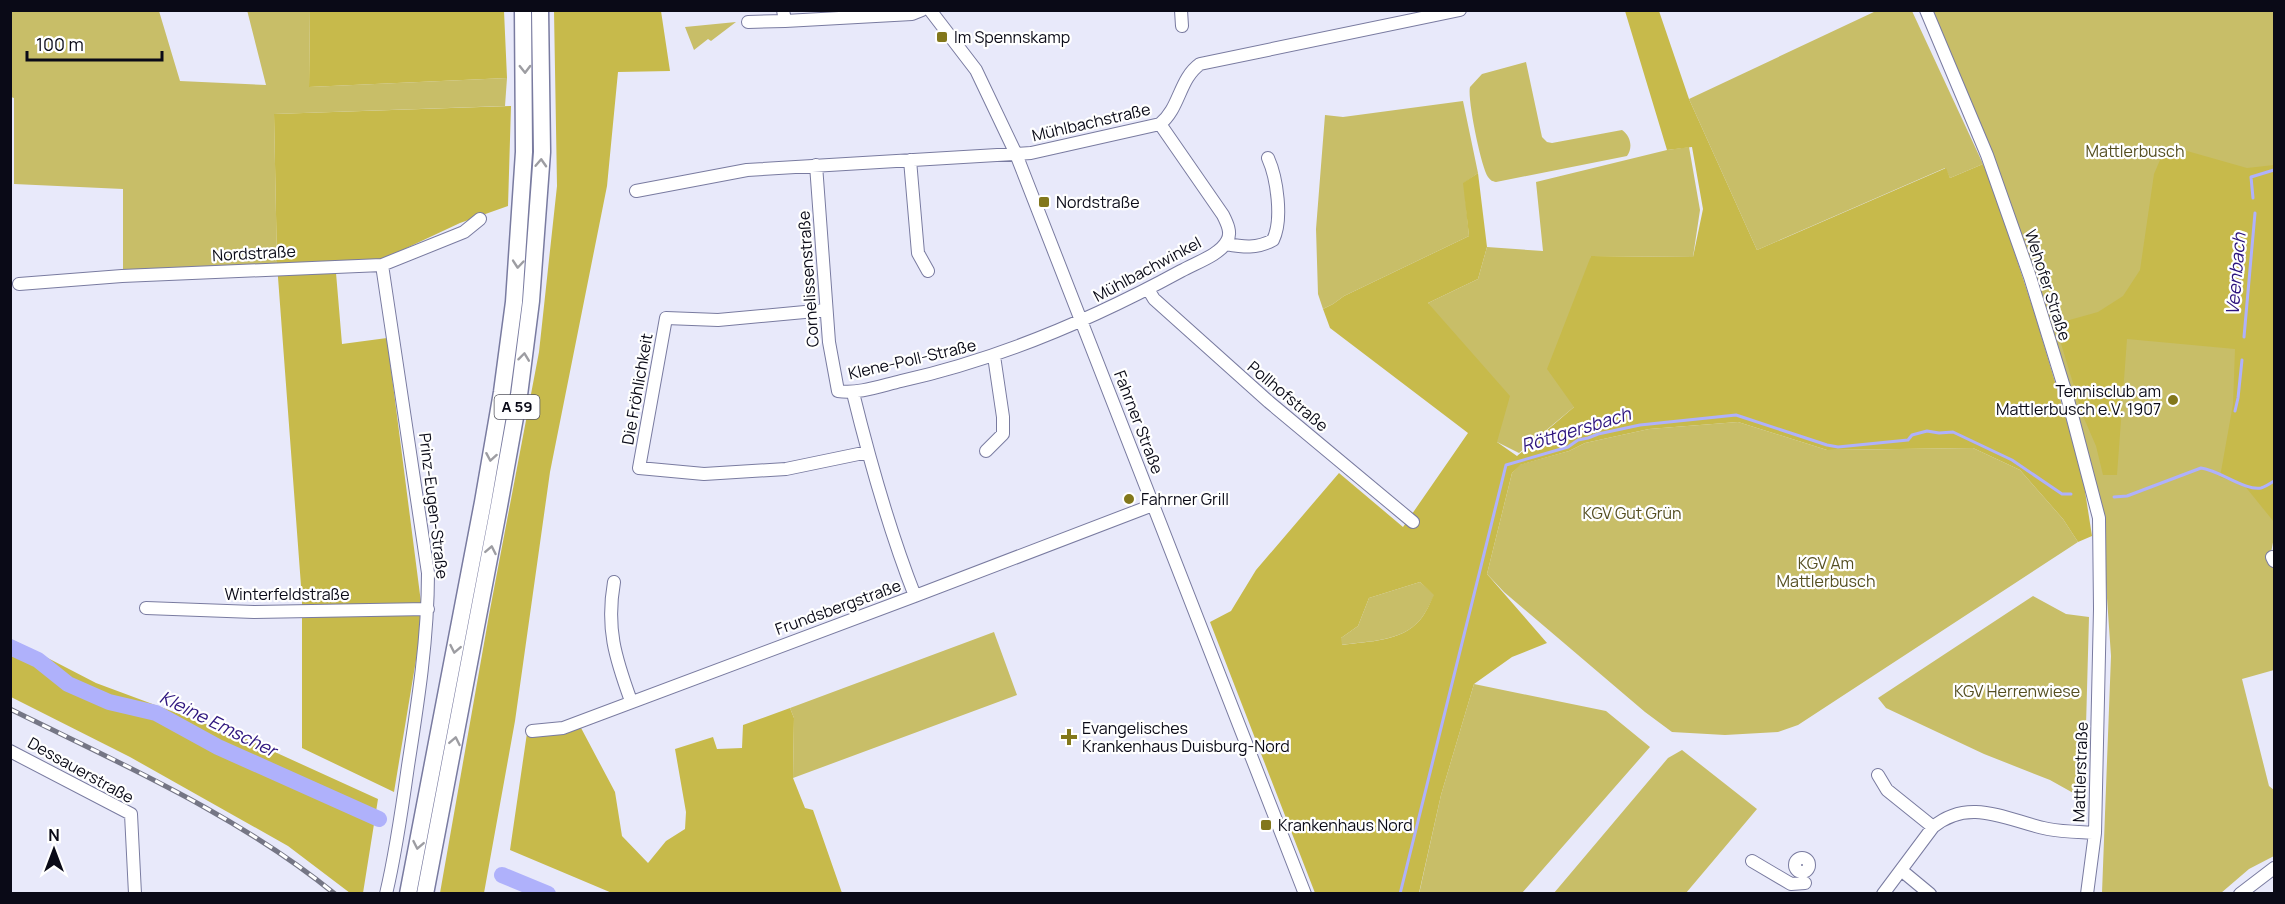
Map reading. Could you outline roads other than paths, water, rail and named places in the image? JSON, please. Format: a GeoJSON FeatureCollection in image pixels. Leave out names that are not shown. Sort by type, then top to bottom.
{"type":"FeatureCollection","features":[{"type":"Feature","properties":{"kind":"highway","name":"A 59"},"geometry":{"type":"LineString","coordinates":[[408,894],[483,501],[502,392],[514,302],[524,152],[523,10]]}},
{"type":"Feature","properties":{"kind":"highway","name":"A 59"},"geometry":{"type":"LineString","coordinates":[[425,894],[499,506],[527,336],[542,152],[540,10]]}},
{"type":"Feature","properties":{"kind":"street"},"geometry":{"type":"LineString","coordinates":[[748,22],[784,16],[912,14],[922,10]]}},
{"type":"Feature","properties":{"kind":"street","name":"Fahrner Straße"},"geometry":{"type":"LineString","coordinates":[[930,10],[976,70],[1016,154],[1305,894]]}},
{"type":"Feature","properties":{"kind":"street"},"geometry":{"type":"LineString","coordinates":[[1180,10],[1182,26]]}},
{"type":"Feature","properties":{"kind":"street","name":"Mühlbachstraße"},"geometry":{"type":"LineString","coordinates":[[1016,154],[1031,153],[1160,124],[1170,112],[1187,75],[1200,63],[1460,10]]}},
{"type":"Feature","properties":{"kind":"street","name":"Wehofer Straße"},"geometry":{"type":"LineString","coordinates":[[1926,10],[1987,155],[2030,277],[2068,400],[2099,518],[2100,579]]}},
{"type":"Feature","properties":{"kind":"street","name":"Mühlbachwinkel"},"geometry":{"type":"LineString","coordinates":[[1082,321],[1148,289],[1226,244],[1229,232],[1224,215],[1160,124]]}},
{"type":"Feature","properties":{"kind":"street"},"geometry":{"type":"LineString","coordinates":[[636,190],[747,170],[1016,154]]}},
{"type":"Feature","properties":{"kind":"street","name":"Mühlbachwinkel"},"geometry":{"type":"LineString","coordinates":[[1226,244],[1254,247],[1273,240],[1277,232],[1277,188],[1275,173],[1268,158]]}},
{"type":"Feature","properties":{"kind":"street"},"geometry":{"type":"LineString","coordinates":[[910,160],[918,253],[928,272]]}},
{"type":"Feature","properties":{"kind":"street","name":"Cornelissenstraße"},"geometry":{"type":"LineString","coordinates":[[816,165],[829,342],[838,391]]}},
{"type":"Feature","properties":{"kind":"street","name":"Nordstraße"},"geometry":{"type":"LineString","coordinates":[[19,284],[122,276],[382,265],[464,232],[480,219]]}},
{"type":"Feature","properties":{"kind":"street","name":"Prinz-Eugen-Straße"},"geometry":{"type":"LineString","coordinates":[[382,265],[428,573],[428,609],[420,694],[386,894]]}},
{"type":"Feature","properties":{"kind":"street","name":"Pollhofstraße"},"geometry":{"type":"LineString","coordinates":[[1148,289],[1154,299],[1260,395],[1413,522]]}},
{"type":"Feature","properties":{"kind":"street","name":"Die Fröhlichkeit"},"geometry":{"type":"LineString","coordinates":[[826,310],[718,320],[666,318],[639,468],[704,474],[786,470],[868,452]]}},
{"type":"Feature","properties":{"kind":"street","name":"Klene-Poll-Straße"},"geometry":{"type":"LineString","coordinates":[[838,391],[853,393],[994,356],[1082,321]]}},
{"type":"Feature","properties":{"kind":"street","name":"Klene-Poll-Straße"},"geometry":{"type":"LineString","coordinates":[[986,451],[1003,434],[1003,417],[994,356]]}},
{"type":"Feature","properties":{"kind":"street"},"geometry":{"type":"LineString","coordinates":[[853,393],[868,452],[901,560],[915,596]]}},
{"type":"Feature","properties":{"kind":"street","name":"Frundsbergstraße"},"geometry":{"type":"LineString","coordinates":[[532,731],[562,728],[1153,505]]}},
{"type":"Feature","properties":{"kind":"street","name":"Mattlerstraße"},"geometry":{"type":"LineString","coordinates":[[2087,894],[2095,833],[2100,579]]}},
{"type":"Feature","properties":{"kind":"street"},"geometry":{"type":"LineString","coordinates":[[614,582],[609,608],[615,657],[631,701]]}},
{"type":"Feature","properties":{"kind":"street","name":"Winterfeldstraße"},"geometry":{"type":"LineString","coordinates":[[146,608],[254,612],[428,609]]}},
{"type":"Feature","properties":{"kind":"street","name":"Dessauerstraße"},"geometry":{"type":"LineString","coordinates":[[10,751],[131,814],[135,894]]}},
{"type":"Feature","properties":{"kind":"street"},"geometry":{"type":"LineString","coordinates":[[1878,775],[1887,790],[1934,826]]}},
{"type":"Feature","properties":{"kind":"street"},"geometry":{"type":"LineString","coordinates":[[1883,894],[1934,826],[1942,819],[1959,812],[1983,812],[2050,830],[2095,833]]}},
{"type":"Feature","properties":{"kind":"street"},"geometry":{"type":"LineString","coordinates":[[1752,861],[1791,884],[1806,883]]}},
{"type":"Feature","properties":{"kind":"street"},"geometry":{"type":"LineString","coordinates":[[2240,894],[2274,868]]}},
{"type":"Feature","properties":{"kind":"street"},"geometry":{"type":"LineString","coordinates":[[1901,870],[1930,894]]}},
{"type":"Feature","properties":{"kind":"waterway","name":"Veenbach"},"geometry":{"type":"LineString","coordinates":[[2253,198],[2251,177],[2274,170]]}},
{"type":"Feature","properties":{"kind":"waterway","name":"Veenbach"},"geometry":{"type":"LineString","coordinates":[[2244,337],[2255,213]]}},
{"type":"Feature","properties":{"kind":"waterway","name":"Veenbach"},"geometry":{"type":"LineString","coordinates":[[2235,411],[2242,360]]}},
{"type":"Feature","properties":{"kind":"waterway","name":"Röttgersbach"},"geometry":{"type":"LineString","coordinates":[[1400,894],[1506,465],[1568,447],[1578,440],[1598,434],[1640,425],[1736,415],[1838,447],[1908,440],[1912,435],[1927,431],[1953,432],[2012,460],[2062,494],[2071,494]]}},
{"type":"Feature","properties":{"kind":"waterway","name":"Röttgersbach"},"geometry":{"type":"LineString","coordinates":[[2114,497],[2127,496],[2201,468],[2255,488],[2263,487],[2274,481]]}},
{"type":"Feature","properties":{"kind":"waterway","name":"Kleine Emscher"},"geometry":{"type":"LineString","coordinates":[[10,647],[38,660],[68,684],[109,702],[156,713],[218,747],[379,819]]}},
{"type":"Feature","properties":{"kind":"waterway","name":"Kleine Emscher"},"geometry":{"type":"LineString","coordinates":[[502,875],[548,894]]}},
{"type":"Feature","properties":{"kind":"railway"},"geometry":{"type":"LineString","coordinates":[[10,709],[178,792],[219,815],[298,866],[335,894]]}},
{"type":"Feature","properties":{"kind":"place","name":"Im Spennskamp"},"geometry":{"type":"Point","coordinates":[942,37]}},
{"type":"Feature","properties":{"kind":"place","name":"Nordstraße"},"geometry":{"type":"Point","coordinates":[1044,202]}},
{"type":"Feature","properties":{"kind":"place","name":"Tennisclub am Mattlerbusch e.V. 1907"},"geometry":{"type":"Point","coordinates":[2173,400]}},
{"type":"Feature","properties":{"kind":"place","name":"Fahrner Grill"},"geometry":{"type":"Point","coordinates":[1129,499]}},
{"type":"Feature","properties":{"kind":"place","name":"Evangelisches Krankenhaus Duisburg-Nord"},"geometry":{"type":"Point","coordinates":[1069,737]}},
{"type":"Feature","properties":{"kind":"place","name":"Krankenhaus Nord"},"geometry":{"type":"Point","coordinates":[1266,825]}},
{"type":"Feature","properties":{"kind":"park label","name":"Mattlerbusch"},"geometry":{"type":"Point","coordinates":[2135,151]}},
{"type":"Feature","properties":{"kind":"park label","name":"KGV Gut Grün"},"geometry":{"type":"Point","coordinates":[1632,513]}},
{"type":"Feature","properties":{"kind":"park label","name":"KGV Am Mattlerbusch"},"geometry":{"type":"Point","coordinates":[1826,572]}},
{"type":"Feature","properties":{"kind":"park label","name":"KGV Herrenwiese"},"geometry":{"type":"Point","coordinates":[2017,691]}}]}
